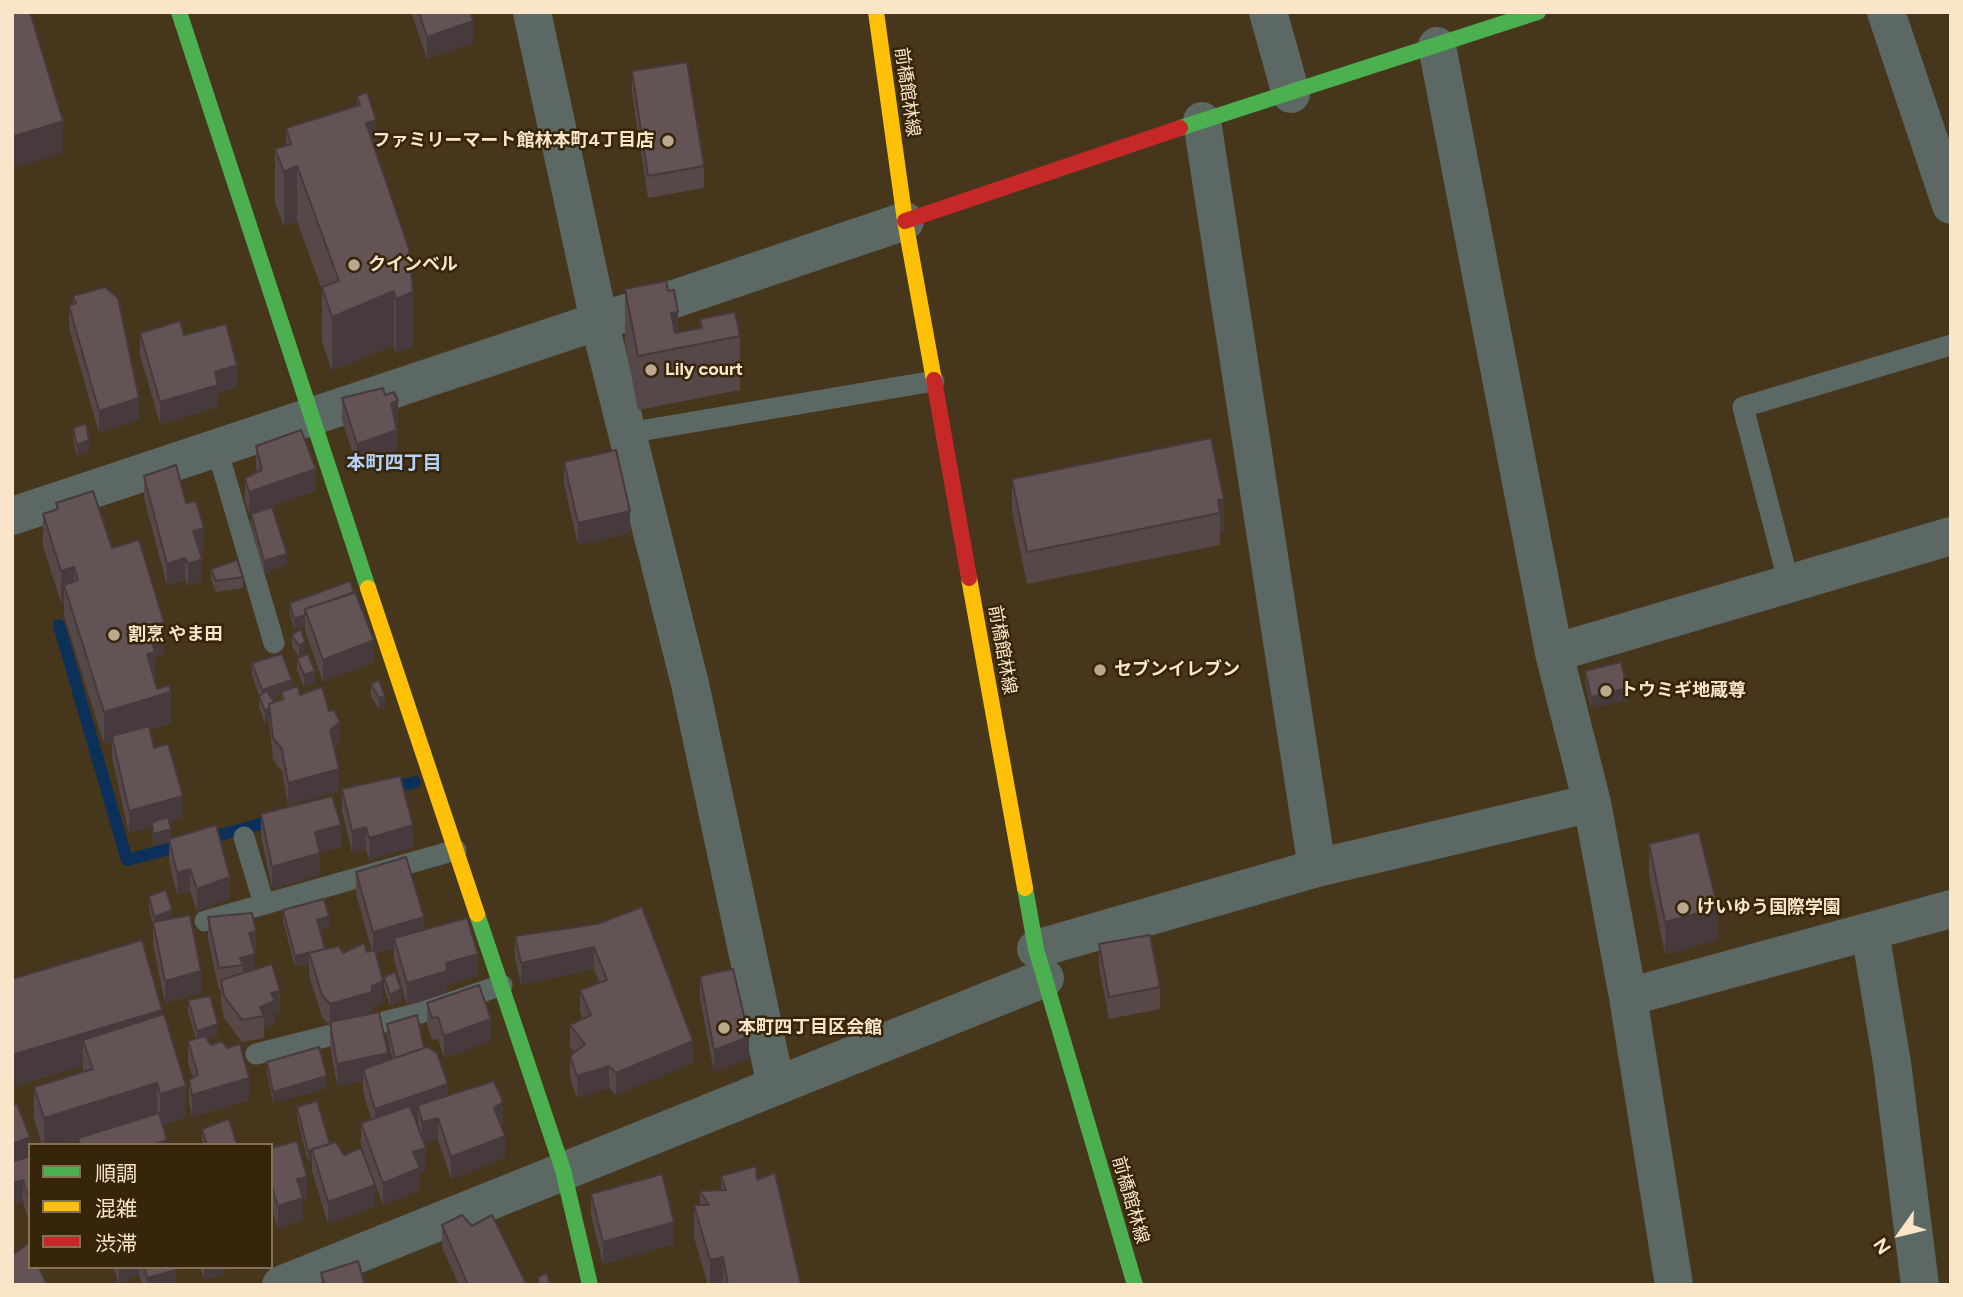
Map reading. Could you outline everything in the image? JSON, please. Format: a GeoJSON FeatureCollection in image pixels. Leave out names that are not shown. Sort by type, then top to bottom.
{"type":"FeatureCollection","features":[{"type":"Feature","properties":{"kind":"street"},"geometry":{"type":"LineString","coordinates":[[179,12],[311,418],[563,1170],[590,1285]]}},
{"type":"Feature","properties":{"kind":"street"},"geometry":{"type":"LineString","coordinates":[[532,12],[599,321],[690,684],[776,1086]]}},
{"type":"Feature","properties":{"kind":"street","name":"前橋館林線"},"geometry":{"type":"LineString","coordinates":[[876,12],[905,220],[1041,964],[1135,1285]]}},
{"type":"Feature","properties":{"kind":"street"},"geometry":{"type":"LineString","coordinates":[[1268,12],[1291,94]]}},
{"type":"Feature","properties":{"kind":"street"},"geometry":{"type":"LineString","coordinates":[[12,516],[1538,12]]}},
{"type":"Feature","properties":{"kind":"street"},"geometry":{"type":"LineString","coordinates":[[1885,12],[1951,205]]}},
{"type":"Feature","properties":{"kind":"street"},"geometry":{"type":"LineString","coordinates":[[1437,46],[1555,653],[1592,803],[1628,998],[1674,1285]]}},
{"type":"Feature","properties":{"kind":"street"},"geometry":{"type":"LineString","coordinates":[[1202,121],[1317,868]]}},
{"type":"Feature","properties":{"kind":"street"},"geometry":{"type":"LineString","coordinates":[[1555,653],[1951,536]]}},
{"type":"Feature","properties":{"kind":"street"},"geometry":{"type":"LineString","coordinates":[[281,1285],[776,1086],[1041,964],[1317,868],[1592,803]]}},
{"type":"Feature","properties":{"kind":"street"},"geometry":{"type":"LineString","coordinates":[[1628,998],[1951,909]]}},
{"type":"Feature","properties":{"kind":"street"},"geometry":{"type":"LineString","coordinates":[[1870,932],[1892,1063],[1920,1285]]}},
{"type":"Feature","properties":{"kind":"lane"},"geometry":{"type":"LineString","coordinates":[[1789,584],[1743,407],[1951,345]]}},
{"type":"Feature","properties":{"kind":"lane"},"geometry":{"type":"LineString","coordinates":[[628,433],[934,381]]}},
{"type":"Feature","properties":{"kind":"lane"},"geometry":{"type":"LineString","coordinates":[[217,449],[274,643]]}},
{"type":"Feature","properties":{"kind":"lane"},"geometry":{"type":"LineString","coordinates":[[244,837],[264,904]]}},
{"type":"Feature","properties":{"kind":"lane"},"geometry":{"type":"LineString","coordinates":[[205,921],[456,850]]}},
{"type":"Feature","properties":{"kind":"lane"},"geometry":{"type":"LineString","coordinates":[[256,1054],[420,1013],[502,985]]}},
{"type":"Feature","properties":{"kind":"building"},"geometry":{"type":"Polygon","coordinates":[[[12,12],[30,12],[63,121],[12,137],[12,12]]]}},
{"type":"Feature","properties":{"kind":"building"},"geometry":{"type":"Polygon","coordinates":[[[419,12],[470,12],[473,21],[427,37],[419,12]]]}},
{"type":"Feature","properties":{"kind":"building","name":"ファミリーマート館林本町4丁目店"},"geometry":{"type":"Polygon","coordinates":[[[687,62],[704,166],[648,176],[632,71],[687,62]]]}},
{"type":"Feature","properties":{"kind":"building"},"geometry":{"type":"Polygon","coordinates":[[[367,92],[376,120],[366,123],[409,249],[413,292],[396,299],[394,291],[332,317],[322,287],[339,281],[297,166],[284,172],[275,149],[291,144],[286,128],[360,105],[357,96],[367,92]]]}},
{"type":"Feature","properties":{"kind":"building"},"geometry":{"type":"Polygon","coordinates":[[[666,281],[668,291],[674,290],[678,312],[671,313],[675,333],[702,328],[700,319],[735,312],[740,336],[638,356],[625,289],[666,281]]]}},
{"type":"Feature","properties":{"kind":"building"},"geometry":{"type":"Polygon","coordinates":[[[105,287],[118,298],[139,398],[99,411],[69,306],[76,303],[73,296],[105,287]]]}},
{"type":"Feature","properties":{"kind":"building"},"geometry":{"type":"Polygon","coordinates":[[[180,321],[184,335],[226,324],[237,365],[215,372],[218,385],[160,402],[140,333],[180,321]]]}},
{"type":"Feature","properties":{"kind":"building"},"geometry":{"type":"Polygon","coordinates":[[[383,388],[385,395],[394,392],[398,401],[391,403],[397,430],[357,444],[342,398],[383,388]]]}},
{"type":"Feature","properties":{"kind":"building"},"geometry":{"type":"Polygon","coordinates":[[[86,424],[89,440],[77,445],[73,428],[86,424]]]}},
{"type":"Feature","properties":{"kind":"building"},"geometry":{"type":"Polygon","coordinates":[[[301,430],[316,469],[249,492],[245,478],[262,470],[256,446],[301,430]]]}},
{"type":"Feature","properties":{"kind":"building"},"geometry":{"type":"Polygon","coordinates":[[[1211,438],[1224,499],[1218,500],[1220,513],[1027,552],[1012,479],[1211,438]]]}},
{"type":"Feature","properties":{"kind":"building"},"geometry":{"type":"Polygon","coordinates":[[[616,450],[630,511],[578,523],[564,462],[616,450]]]}},
{"type":"Feature","properties":{"kind":"building"},"geometry":{"type":"Polygon","coordinates":[[[176,465],[186,503],[196,501],[204,528],[193,531],[202,559],[188,564],[185,558],[167,564],[144,476],[176,465]]]}},
{"type":"Feature","properties":{"kind":"building","name":"割烹 やま田"},"geometry":{"type":"Polygon","coordinates":[[[93,491],[112,548],[139,540],[164,622],[147,628],[155,652],[147,654],[157,689],[169,685],[171,692],[104,712],[64,585],[78,580],[74,567],[61,571],[43,514],[58,509],[56,503],[93,491]]]}},
{"type":"Feature","properties":{"kind":"building"},"geometry":{"type":"Polygon","coordinates":[[[272,507],[287,554],[264,561],[251,514],[272,507]]]}},
{"type":"Feature","properties":{"kind":"building"},"geometry":{"type":"Polygon","coordinates":[[[237,560],[243,577],[216,581],[211,569],[237,560]]]}},
{"type":"Feature","properties":{"kind":"building"},"geometry":{"type":"Polygon","coordinates":[[[350,581],[354,593],[305,609],[305,615],[294,619],[290,603],[350,581]]]}},
{"type":"Feature","properties":{"kind":"building"},"geometry":{"type":"Polygon","coordinates":[[[355,592],[374,640],[323,660],[305,609],[355,592]]]}},
{"type":"Feature","properties":{"kind":"building"},"geometry":{"type":"Polygon","coordinates":[[[301,629],[305,642],[299,646],[292,635],[301,629]]]}},
{"type":"Feature","properties":{"kind":"building"},"geometry":{"type":"Polygon","coordinates":[[[282,654],[292,680],[262,690],[252,663],[282,654]]]}},
{"type":"Feature","properties":{"kind":"building"},"geometry":{"type":"Polygon","coordinates":[[[308,654],[315,671],[304,675],[297,658],[308,654]]]}},
{"type":"Feature","properties":{"kind":"building"},"geometry":{"type":"Polygon","coordinates":[[[1621,662],[1627,688],[1591,697],[1585,671],[1621,662]]]}},
{"type":"Feature","properties":{"kind":"building"},"geometry":{"type":"Polygon","coordinates":[[[379,680],[385,696],[379,698],[371,684],[379,680]]]}},
{"type":"Feature","properties":{"kind":"building"},"geometry":{"type":"Polygon","coordinates":[[[298,686],[300,695],[322,687],[329,711],[334,710],[340,722],[330,730],[339,769],[288,783],[282,749],[273,738],[269,704],[284,699],[281,692],[298,686]]]}},
{"type":"Feature","properties":{"kind":"building"},"geometry":{"type":"Polygon","coordinates":[[[267,691],[274,702],[269,704],[265,711],[259,696],[267,691]]]}},
{"type":"Feature","properties":{"kind":"building"},"geometry":{"type":"Polygon","coordinates":[[[149,726],[154,748],[168,744],[183,796],[129,811],[112,736],[149,726]]]}},
{"type":"Feature","properties":{"kind":"building"},"geometry":{"type":"Polygon","coordinates":[[[400,776],[413,825],[369,838],[366,827],[352,831],[342,789],[400,776]]]}},
{"type":"Feature","properties":{"kind":"building"},"geometry":{"type":"Polygon","coordinates":[[[332,796],[341,825],[315,832],[320,853],[272,867],[261,814],[332,796]]]}},
{"type":"Feature","properties":{"kind":"building"},"geometry":{"type":"Polygon","coordinates":[[[168,817],[171,829],[153,834],[152,822],[168,817]]]}},
{"type":"Feature","properties":{"kind":"building"},"geometry":{"type":"Polygon","coordinates":[[[216,825],[230,877],[197,889],[190,869],[177,873],[169,839],[216,825]]]}},
{"type":"Feature","properties":{"kind":"building"},"geometry":{"type":"Polygon","coordinates":[[[1699,832],[1718,908],[1665,922],[1649,844],[1699,832]]]}},
{"type":"Feature","properties":{"kind":"building"},"geometry":{"type":"Polygon","coordinates":[[[406,857],[424,917],[373,932],[356,872],[406,857]]]}},
{"type":"Feature","properties":{"kind":"building"},"geometry":{"type":"Polygon","coordinates":[[[166,890],[172,910],[154,917],[149,896],[166,890]]]}},
{"type":"Feature","properties":{"kind":"building"},"geometry":{"type":"Polygon","coordinates":[[[324,899],[329,916],[317,920],[325,949],[295,956],[283,910],[324,899]]]}},
{"type":"Feature","properties":{"kind":"building"},"geometry":{"type":"Polygon","coordinates":[[[642,907],[693,1041],[616,1073],[609,1066],[577,1076],[570,1056],[585,1044],[570,1025],[591,1015],[580,990],[607,980],[594,947],[521,963],[515,936],[597,924],[642,907]]]}},
{"type":"Feature","properties":{"kind":"building"},"geometry":{"type":"Polygon","coordinates":[[[252,913],[256,931],[249,933],[255,954],[240,958],[243,965],[219,968],[208,917],[252,913]]]}},
{"type":"Feature","properties":{"kind":"building"},"geometry":{"type":"Polygon","coordinates":[[[190,915],[201,971],[165,981],[153,922],[190,915]]]}},
{"type":"Feature","properties":{"kind":"building"},"geometry":{"type":"Polygon","coordinates":[[[467,918],[478,954],[446,963],[447,971],[407,983],[394,938],[467,918]]]}},
{"type":"Feature","properties":{"kind":"building"},"geometry":{"type":"Polygon","coordinates":[[[1150,935],[1160,987],[1109,997],[1099,944],[1150,935]]]}},
{"type":"Feature","properties":{"kind":"building"},"geometry":{"type":"Polygon","coordinates":[[[142,940],[162,1010],[12,1055],[12,979],[142,940]]]}},
{"type":"Feature","properties":{"kind":"building"},"geometry":{"type":"Polygon","coordinates":[[[364,943],[367,952],[375,950],[383,981],[372,986],[372,992],[330,1004],[322,995],[309,953],[339,946],[343,953],[364,943]]]}},
{"type":"Feature","properties":{"kind":"building"},"geometry":{"type":"Polygon","coordinates":[[[272,964],[280,991],[271,993],[275,1001],[260,1007],[264,1016],[242,1020],[224,996],[221,980],[272,964]]]}},
{"type":"Feature","properties":{"kind":"building","name":"本町四丁目区会館"},"geometry":{"type":"Polygon","coordinates":[[[733,969],[749,1037],[714,1050],[700,976],[733,969]]]}},
{"type":"Feature","properties":{"kind":"building"},"geometry":{"type":"Polygon","coordinates":[[[395,972],[401,989],[390,995],[384,977],[395,972]]]}},
{"type":"Feature","properties":{"kind":"building"},"geometry":{"type":"Polygon","coordinates":[[[479,985],[491,1019],[444,1036],[438,1017],[432,1018],[427,1003],[479,985]]]}},
{"type":"Feature","properties":{"kind":"building"},"geometry":{"type":"Polygon","coordinates":[[[210,996],[218,1024],[197,1031],[188,1000],[210,996]]]}},
{"type":"Feature","properties":{"kind":"building"},"geometry":{"type":"Polygon","coordinates":[[[379,1012],[388,1053],[337,1064],[330,1022],[379,1012]]]}},
{"type":"Feature","properties":{"kind":"building"},"geometry":{"type":"Polygon","coordinates":[[[164,1014],[186,1086],[160,1094],[157,1083],[44,1118],[34,1087],[93,1069],[83,1040],[164,1014]]]}},
{"type":"Feature","properties":{"kind":"building"},"geometry":{"type":"Polygon","coordinates":[[[417,1015],[424,1048],[395,1058],[387,1024],[417,1015]]]}},
{"type":"Feature","properties":{"kind":"building"},"geometry":{"type":"Polygon","coordinates":[[[205,1036],[211,1045],[222,1041],[227,1048],[240,1044],[249,1078],[192,1095],[189,1080],[198,1075],[188,1041],[205,1036]]]}},
{"type":"Feature","properties":{"kind":"building"},"geometry":{"type":"Polygon","coordinates":[[[319,1047],[327,1076],[273,1092],[267,1062],[319,1047]]]}},
{"type":"Feature","properties":{"kind":"building"},"geometry":{"type":"Polygon","coordinates":[[[427,1047],[437,1053],[448,1084],[375,1109],[363,1069],[427,1047]]]}},
{"type":"Feature","properties":{"kind":"building"},"geometry":{"type":"Polygon","coordinates":[[[494,1081],[503,1102],[494,1108],[505,1136],[451,1157],[438,1118],[422,1122],[418,1105],[494,1081]]]}},
{"type":"Feature","properties":{"kind":"building"},"geometry":{"type":"Polygon","coordinates":[[[317,1101],[330,1144],[308,1151],[297,1107],[317,1101]]]}},
{"type":"Feature","properties":{"kind":"building"},"geometry":{"type":"Polygon","coordinates":[[[17,1104],[30,1137],[12,1144],[12,1105],[17,1104]]]}},
{"type":"Feature","properties":{"kind":"building"},"geometry":{"type":"Polygon","coordinates":[[[410,1106],[426,1148],[413,1152],[420,1168],[383,1183],[361,1123],[410,1106]]]}},
{"type":"Feature","properties":{"kind":"building"},"geometry":{"type":"Polygon","coordinates":[[[159,1113],[167,1140],[158,1143],[79,1143],[78,1138],[159,1113]]]}},
{"type":"Feature","properties":{"kind":"building"},"geometry":{"type":"Polygon","coordinates":[[[229,1119],[236,1143],[206,1143],[202,1129],[229,1119]]]}},
{"type":"Feature","properties":{"kind":"building"},"geometry":{"type":"Polygon","coordinates":[[[297,1141],[307,1177],[297,1179],[303,1198],[278,1206],[273,1191],[273,1147],[297,1141]]]}},
{"type":"Feature","properties":{"kind":"building"},"geometry":{"type":"Polygon","coordinates":[[[336,1142],[344,1155],[361,1148],[375,1185],[328,1202],[312,1149],[336,1142]]]}},
{"type":"Feature","properties":{"kind":"building"},"geometry":{"type":"Polygon","coordinates":[[[28,1157],[28,1196],[23,1180],[12,1183],[12,1162],[28,1157]]]}},
{"type":"Feature","properties":{"kind":"building"},"geometry":{"type":"Polygon","coordinates":[[[756,1166],[757,1180],[775,1173],[801,1285],[728,1285],[723,1257],[710,1260],[694,1205],[709,1205],[700,1191],[726,1190],[721,1176],[756,1166]]]}},
{"type":"Feature","properties":{"kind":"building"},"geometry":{"type":"Polygon","coordinates":[[[662,1174],[674,1222],[603,1242],[591,1194],[662,1174]]]}},
{"type":"Feature","properties":{"kind":"building"},"geometry":{"type":"Polygon","coordinates":[[[462,1215],[472,1226],[492,1215],[527,1285],[468,1285],[442,1225],[462,1215]]]}},
{"type":"Feature","properties":{"kind":"building"},"geometry":{"type":"Polygon","coordinates":[[[28,1244],[28,1269],[40,1269],[47,1285],[12,1285],[12,1251],[14,1254],[28,1244]]]}},
{"type":"Feature","properties":{"kind":"building"},"geometry":{"type":"Polygon","coordinates":[[[358,1261],[365,1285],[325,1285],[321,1273],[358,1261]]]}},
{"type":"Feature","properties":{"kind":"building"},"geometry":{"type":"Polygon","coordinates":[[[145,1269],[176,1270],[147,1278],[145,1269]]]}},
{"type":"Feature","properties":{"kind":"building"},"geometry":{"type":"Polygon","coordinates":[[[547,1273],[550,1285],[539,1285],[538,1277],[547,1273]]]}},
{"type":"Feature","properties":{"kind":"waterway"},"geometry":{"type":"LineString","coordinates":[[59,625],[127,860],[184,845]]}},
{"type":"Feature","properties":{"kind":"waterway"},"geometry":{"type":"LineString","coordinates":[[387,789],[415,782]]}},
{"type":"Feature","properties":{"kind":"waterway"},"geometry":{"type":"LineString","coordinates":[[205,839],[275,820]]}},
{"type":"Feature","properties":{"kind":"traffic: fast"},"geometry":{"type":"LineString","coordinates":[[179,12],[368,588]]}},
{"type":"Feature","properties":{"kind":"traffic: fast"},"geometry":{"type":"LineString","coordinates":[[1180,128],[1538,12]]}},
{"type":"Feature","properties":{"kind":"traffic: fast"},"geometry":{"type":"LineString","coordinates":[[1025,888],[1036,949],[1135,1285]]}},
{"type":"Feature","properties":{"kind":"traffic: fast"},"geometry":{"type":"LineString","coordinates":[[477,914],[563,1170],[590,1285]]}},
{"type":"Feature","properties":{"kind":"traffic: slow"},"geometry":{"type":"LineString","coordinates":[[876,12],[905,221],[934,380]]}},
{"type":"Feature","properties":{"kind":"traffic: slow"},"geometry":{"type":"LineString","coordinates":[[969,578],[1025,888]]}},
{"type":"Feature","properties":{"kind":"traffic: slow"},"geometry":{"type":"LineString","coordinates":[[368,588],[477,914]]}},
{"type":"Feature","properties":{"kind":"traffic: jam"},"geometry":{"type":"LineString","coordinates":[[905,221],[1180,128]]}},
{"type":"Feature","properties":{"kind":"traffic: jam"},"geometry":{"type":"LineString","coordinates":[[934,380],[969,578]]}},
{"type":"Feature","properties":{"kind":"place","name":"ファミリーマート館林本町4丁目店"},"geometry":{"type":"Point","coordinates":[668,141]}},
{"type":"Feature","properties":{"kind":"place","name":"クインベル"},"geometry":{"type":"Point","coordinates":[354,265]}},
{"type":"Feature","properties":{"kind":"place","name":"Lily court"},"geometry":{"type":"Point","coordinates":[651,370]}},
{"type":"Feature","properties":{"kind":"place","name":"割烹 やま田"},"geometry":{"type":"Point","coordinates":[114,635]}},
{"type":"Feature","properties":{"kind":"place","name":"セブンイレブン"},"geometry":{"type":"Point","coordinates":[1100,670]}},
{"type":"Feature","properties":{"kind":"place","name":"トウミギ地蔵尊"},"geometry":{"type":"Point","coordinates":[1606,691]}},
{"type":"Feature","properties":{"kind":"place","name":"けいゆう国際学園"},"geometry":{"type":"Point","coordinates":[1683,908]}},
{"type":"Feature","properties":{"kind":"place","name":"本町四丁目区会館"},"geometry":{"type":"Point","coordinates":[724,1028]}},
{"type":"Feature","properties":{"kind":"district","name":"本町四丁目"},"geometry":{"type":"Point","coordinates":[394,463]}}]}
